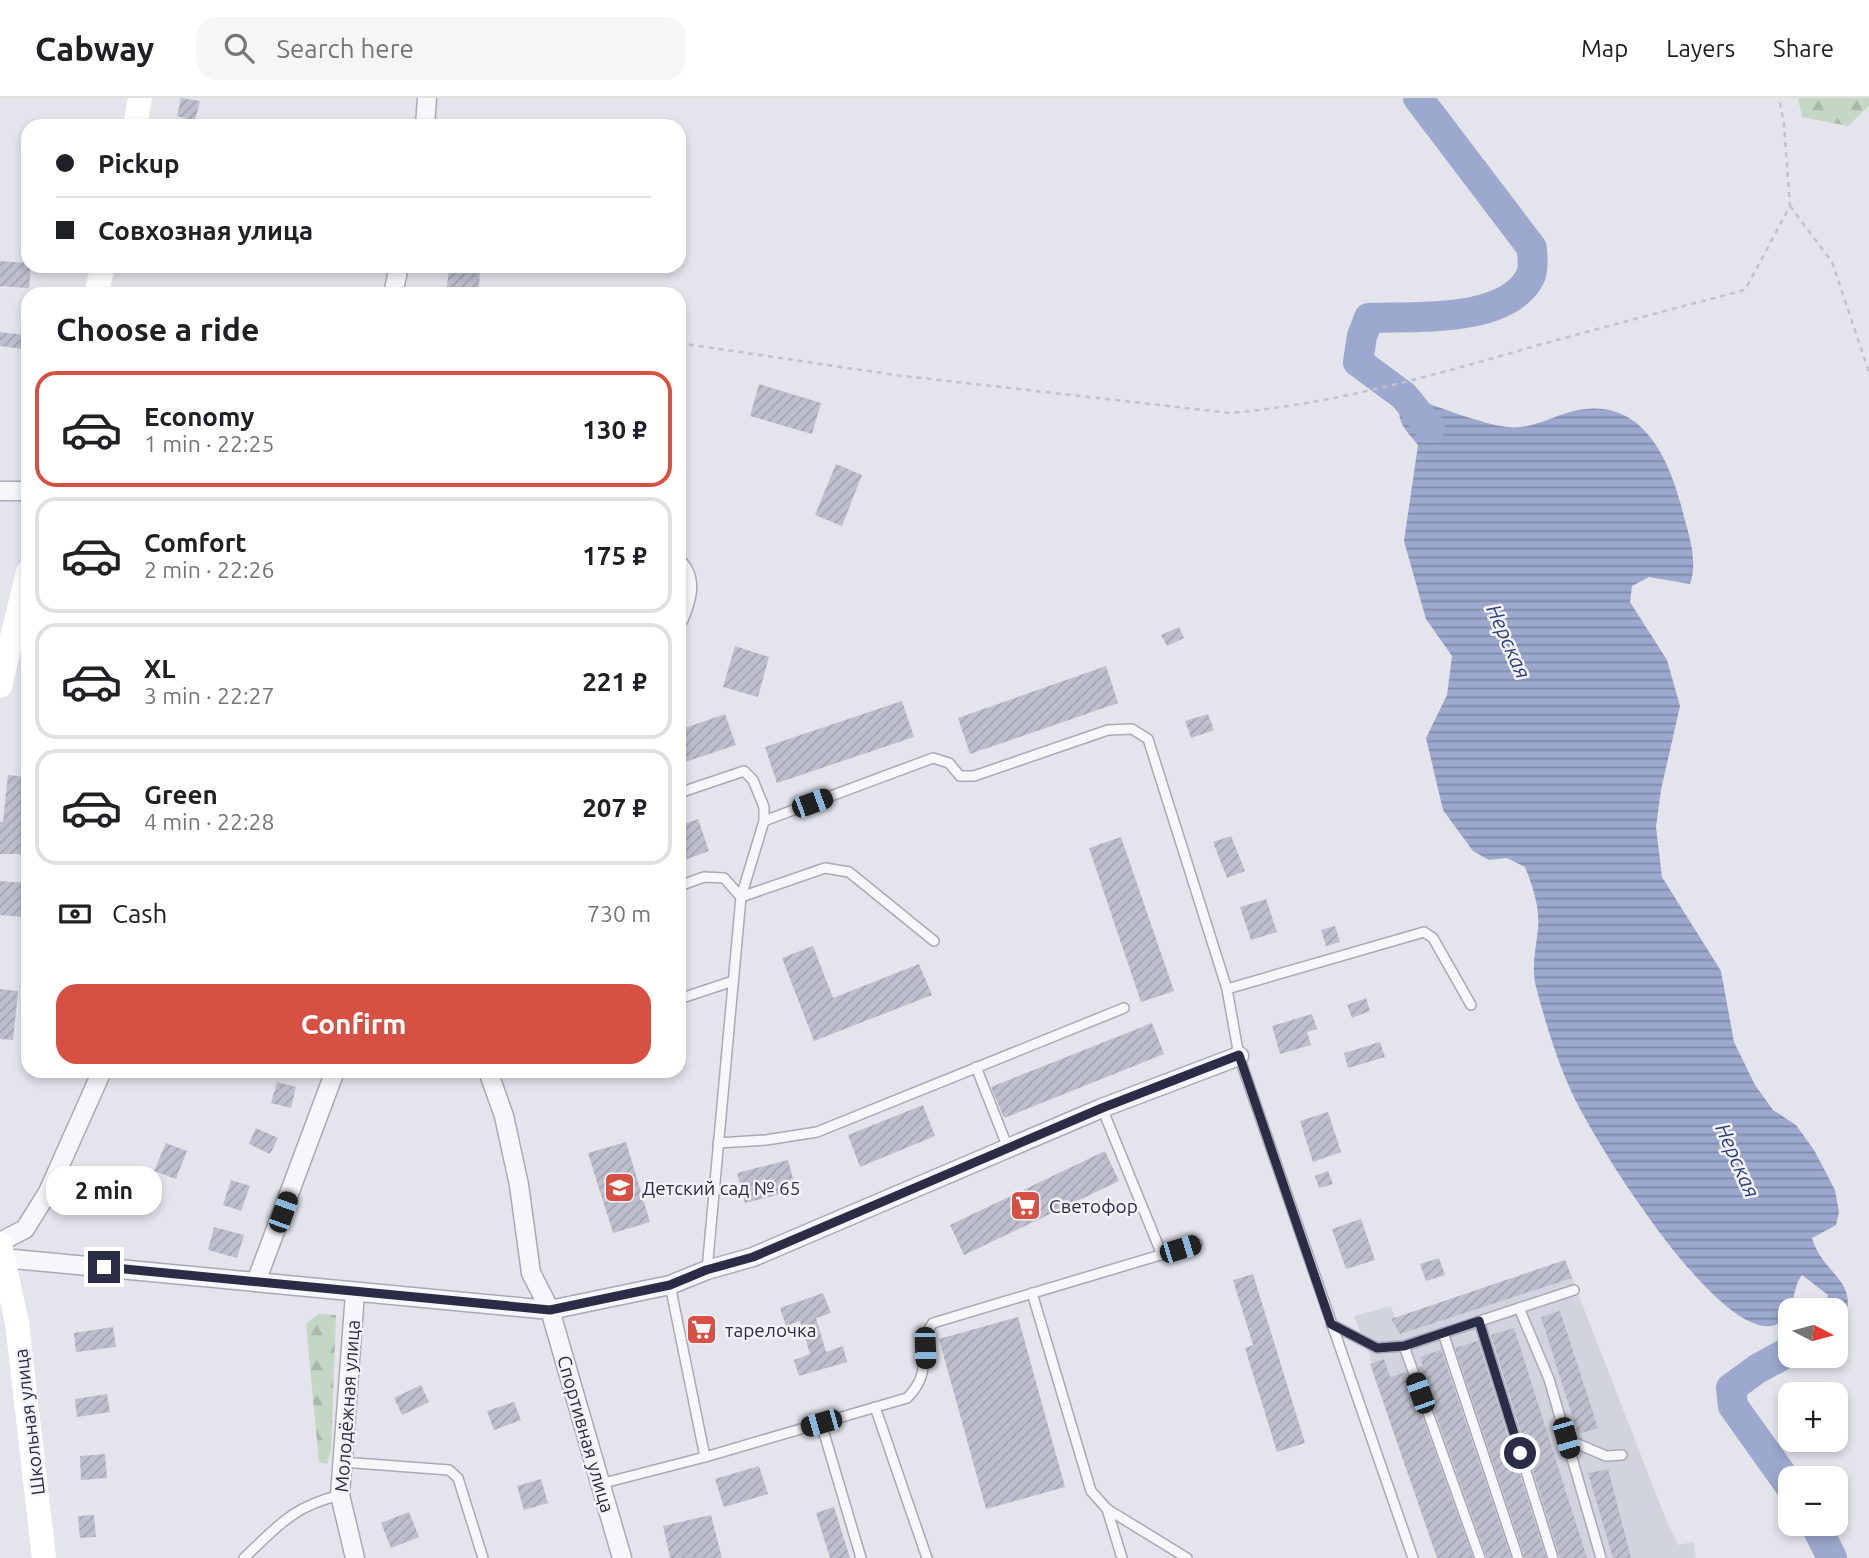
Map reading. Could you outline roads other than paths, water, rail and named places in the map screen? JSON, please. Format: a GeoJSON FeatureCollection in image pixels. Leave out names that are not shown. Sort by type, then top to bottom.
{"type":"FeatureCollection","features":[{"type":"Feature","properties":{"kind":"street"},"geometry":{"type":"LineString","coordinates":[[136,119],[140,98]]}},
{"type":"Feature","properties":{"kind":"street"},"geometry":{"type":"LineString","coordinates":[[426,119],[427,98]]}},
{"type":"Feature","properties":{"kind":"street"},"geometry":{"type":"LineString","coordinates":[[0,491],[21,491]]}},
{"type":"Feature","properties":{"kind":"street"},"geometry":{"type":"LineString","coordinates":[[686,580],[686,602]]}},
{"type":"Feature","properties":{"kind":"street"},"geometry":{"type":"LineString","coordinates":[[0,686],[21,600]]}},
{"type":"Feature","properties":{"kind":"street"},"geometry":{"type":"LineString","coordinates":[[1,1248],[256,1282],[550,1310],[670,1285],[706,1270],[753,1257],[1102,1108],[1239,1055]]}},
{"type":"Feature","properties":{"kind":"street"},"geometry":{"type":"LineString","coordinates":[[1,1248],[25,1229],[48,1192],[99,1078]]}},
{"type":"Feature","properties":{"kind":"street"},"geometry":{"type":"LineString","coordinates":[[256,1282],[332,1078]]}},
{"type":"Feature","properties":{"kind":"street","name":"Спортивная улица"},"geometry":{"type":"LineString","coordinates":[[490,1078],[504,1116],[519,1185],[531,1273],[550,1310],[622,1558]]}},
{"type":"Feature","properties":{"kind":"street","name":"Школьная улица"},"geometry":{"type":"LineString","coordinates":[[1,1248],[18,1322],[44,1558]]}},
{"type":"Feature","properties":{"kind":"street","name":"Молодёжная улица"},"geometry":{"type":"LineString","coordinates":[[355,1293],[340,1462],[340,1495],[355,1558]]}},
{"type":"Feature","properties":{"kind":"lane"},"geometry":{"type":"LineString","coordinates":[[764,821],[933,758],[949,763],[960,776],[974,776],[1108,730],[1132,729],[1148,739],[1227,989],[1239,1055],[1413,1558]]}},
{"type":"Feature","properties":{"kind":"lane"},"geometry":{"type":"LineString","coordinates":[[686,791],[744,771],[753,780],[764,807],[764,821],[741,897],[706,1270]]}},
{"type":"Feature","properties":{"kind":"lane"},"geometry":{"type":"LineString","coordinates":[[741,897],[825,868],[849,872],[934,942]]}},
{"type":"Feature","properties":{"kind":"lane"},"geometry":{"type":"LineString","coordinates":[[686,884],[705,877],[724,878],[741,897]]}},
{"type":"Feature","properties":{"kind":"lane"},"geometry":{"type":"LineString","coordinates":[[1227,989],[1424,932],[1433,938],[1471,1005]]}},
{"type":"Feature","properties":{"kind":"lane"},"geometry":{"type":"LineString","coordinates":[[686,997],[733,981]]}},
{"type":"Feature","properties":{"kind":"lane"},"geometry":{"type":"LineString","coordinates":[[718,1143],[766,1140],[817,1132],[1124,1008]]}},
{"type":"Feature","properties":{"kind":"lane"},"geometry":{"type":"LineString","coordinates":[[976,1067],[1008,1148]]}},
{"type":"Feature","properties":{"kind":"lane"},"geometry":{"type":"LineString","coordinates":[[1102,1108],[1162,1255]]}},
{"type":"Feature","properties":{"kind":"lane"},"geometry":{"type":"LineString","coordinates":[[600,1484],[705,1457],[907,1398],[919,1386],[925,1363],[924,1334],[933,1322],[1197,1244]]}},
{"type":"Feature","properties":{"kind":"lane"},"geometry":{"type":"LineString","coordinates":[[670,1285],[705,1457]]}},
{"type":"Feature","properties":{"kind":"lane"},"geometry":{"type":"LineString","coordinates":[[1331,1324],[1377,1348],[1404,1346],[1574,1290]]}},
{"type":"Feature","properties":{"kind":"lane"},"geometry":{"type":"LineString","coordinates":[[1032,1293],[1091,1491],[1107,1509],[1188,1558]]}},
{"type":"Feature","properties":{"kind":"lane"},"geometry":{"type":"LineString","coordinates":[[1518,1308],[1549,1379],[1601,1558]]}},
{"type":"Feature","properties":{"kind":"lane"},"geometry":{"type":"LineString","coordinates":[[1479,1321],[1553,1558]]}},
{"type":"Feature","properties":{"kind":"lane"},"geometry":{"type":"LineString","coordinates":[[1443,1333],[1518,1558]]}},
{"type":"Feature","properties":{"kind":"lane"},"geometry":{"type":"LineString","coordinates":[[1404,1346],[1480,1558]]}},
{"type":"Feature","properties":{"kind":"lane"},"geometry":{"type":"LineString","coordinates":[[875,1407],[927,1558]]}},
{"type":"Feature","properties":{"kind":"lane"},"geometry":{"type":"LineString","coordinates":[[821,1423],[861,1558]]}},
{"type":"Feature","properties":{"kind":"lane"},"geometry":{"type":"LineString","coordinates":[[1566,1438],[1606,1457],[1622,1455]]}},
{"type":"Feature","properties":{"kind":"lane"},"geometry":{"type":"LineString","coordinates":[[340,1462],[449,1470],[458,1478],[483,1558]]}},
{"type":"Feature","properties":{"kind":"lane"},"geometry":{"type":"LineString","coordinates":[[244,1558],[293,1512],[312,1502],[340,1495]]}},
{"type":"Feature","properties":{"kind":"lane"},"geometry":{"type":"LineString","coordinates":[[1107,1509],[1122,1558]]}},
{"type":"Feature","properties":{"kind":"water"},"geometry":{"type":"Polygon","coordinates":[[[1404,396],[1507,427],[1534,425],[1574,411],[1597,409],[1616,412],[1633,420],[1647,433],[1668,466],[1691,544],[1693,564],[1690,584],[1649,577],[1632,586],[1630,602],[1667,660],[1680,706],[1661,790],[1656,827],[1662,877],[1721,971],[1734,1042],[1755,1085],[1773,1110],[1796,1125],[1814,1150],[1835,1190],[1839,1212],[1836,1225],[1812,1238],[1825,1263],[1841,1282],[1847,1298],[1827,1298],[1828,1295],[1802,1275],[1793,1298],[1778,1298],[1778,1323],[1771,1326],[1747,1320],[1719,1300],[1658,1231],[1604,1151],[1572,1093],[1561,1068],[1536,987],[1534,965],[1538,913],[1525,867],[1507,858],[1489,860],[1473,851],[1443,810],[1426,738],[1447,695],[1452,656],[1426,619],[1404,541],[1418,445],[1401,422],[1404,396]]]}},
{"type":"Feature","properties":{"kind":"water"},"geometry":{"type":"Polygon","coordinates":[[[1778,1342],[1778,1362],[1776,1361],[1771,1348],[1778,1342]]]}},
{"type":"Feature","properties":{"kind":"waterway","name":"Нерская"},"geometry":{"type":"LineString","coordinates":[[1418,98],[1532,248],[1533,261],[1531,275],[1520,291],[1503,302],[1482,310],[1434,316],[1369,318],[1362,336],[1358,362],[1404,396],[1430,428]]}},
{"type":"Feature","properties":{"kind":"waterway","name":"Нерская"},"geometry":{"type":"LineString","coordinates":[[1778,1358],[1731,1388],[1733,1406],[1778,1469]]}},
{"type":"Feature","properties":{"kind":"waterway","name":"Нерская"},"geometry":{"type":"LineString","coordinates":[[1821,1536],[1832,1558]]}},
{"type":"Feature","properties":{"kind":"place","name":"Детский сад № 65"},"geometry":{"type":"Point","coordinates":[619,1188]}},
{"type":"Feature","properties":{"kind":"place","name":"Светофор"},"geometry":{"type":"Point","coordinates":[1026,1206]}},
{"type":"Feature","properties":{"kind":"place","name":"тарелочка"},"geometry":{"type":"Point","coordinates":[702,1330]}}]}
